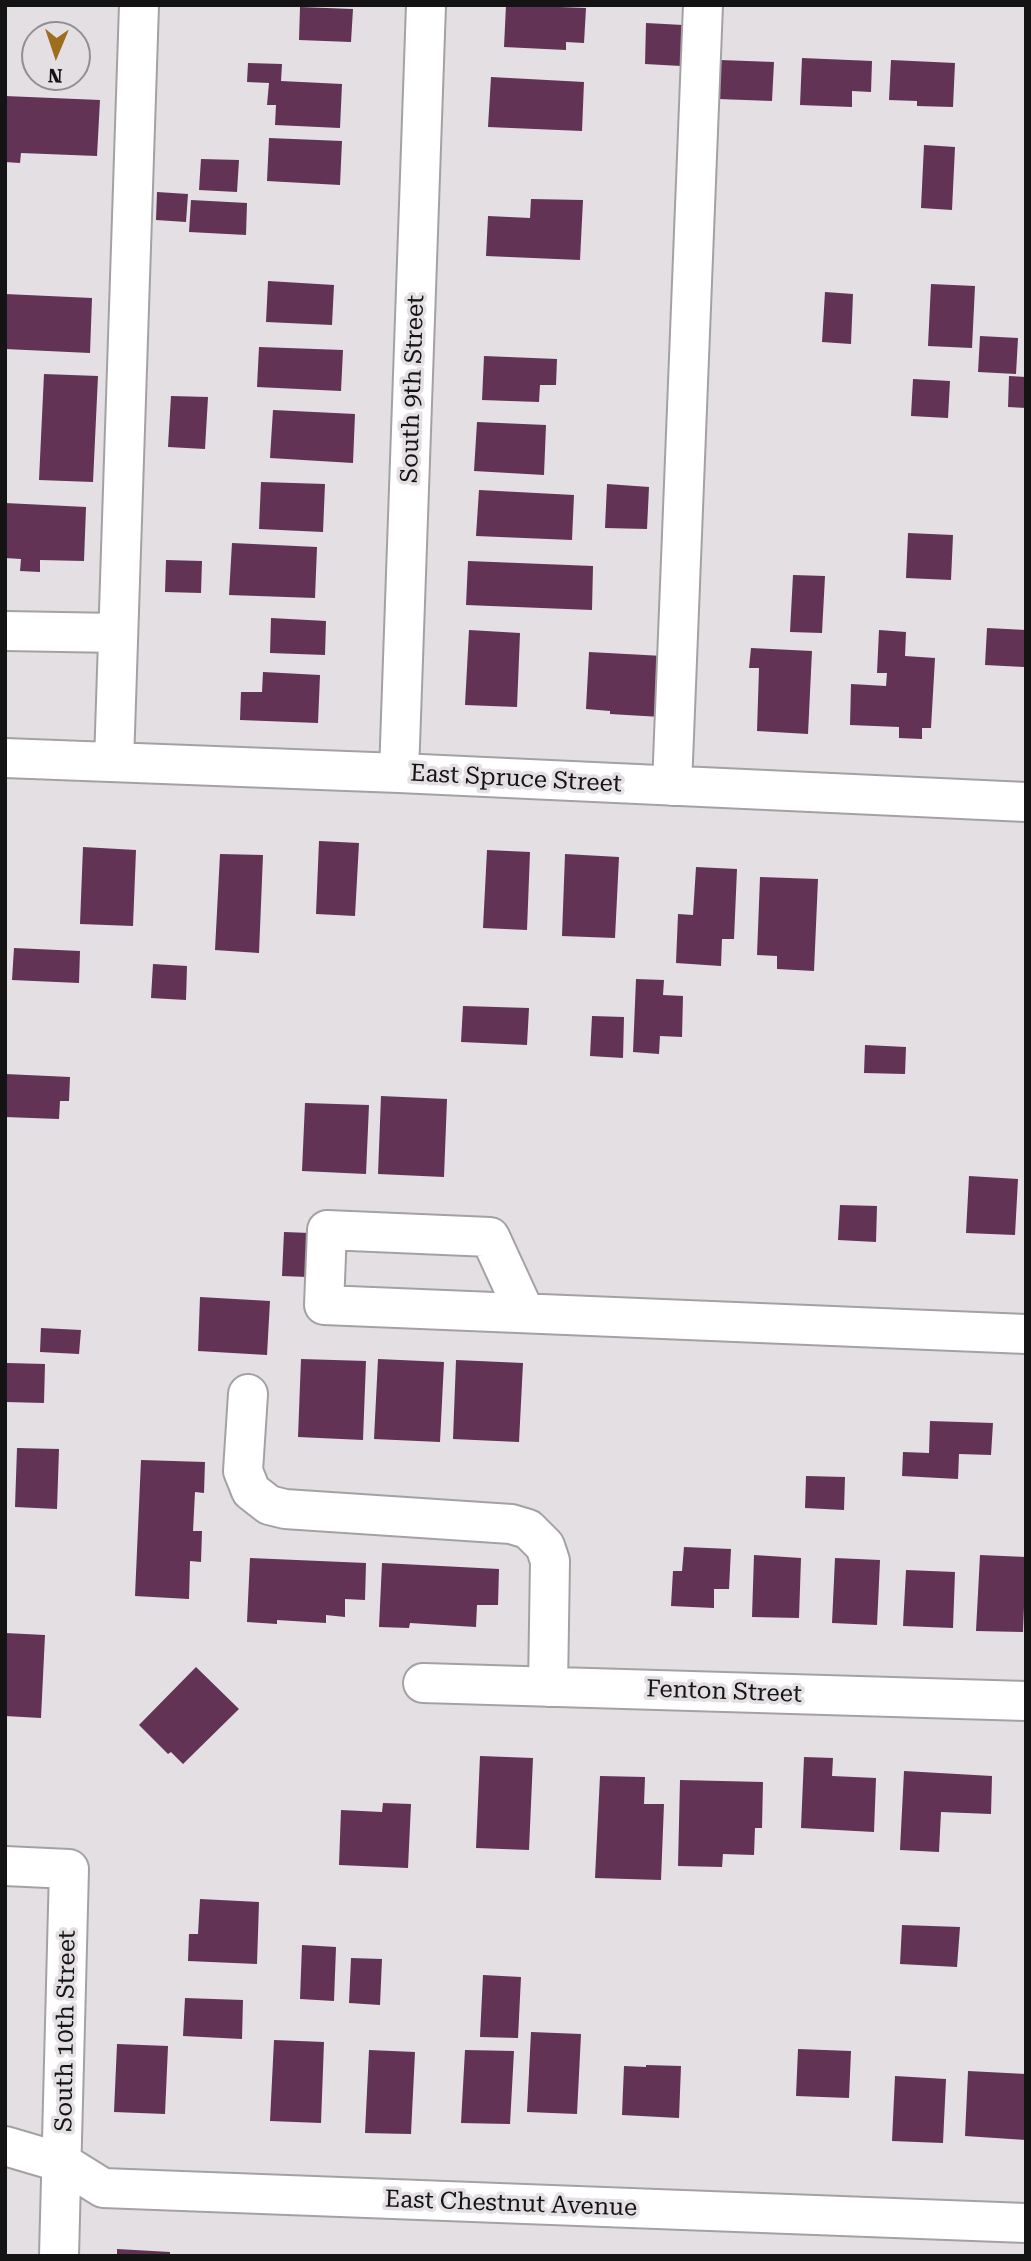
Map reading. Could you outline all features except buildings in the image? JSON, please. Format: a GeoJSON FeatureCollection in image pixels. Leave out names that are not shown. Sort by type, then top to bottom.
{"type":"FeatureCollection","features":[{"type":"Feature","properties":{"kind":"street"},"geometry":{"type":"LineString","coordinates":[[114,762],[139,5]]}},
{"type":"Feature","properties":{"kind":"street","name":"South 9th Street"},"geometry":{"type":"LineString","coordinates":[[399,773],[426,5]]}},
{"type":"Feature","properties":{"kind":"street"},"geometry":{"type":"LineString","coordinates":[[672,786],[703,5]]}},
{"type":"Feature","properties":{"kind":"street"},"geometry":{"type":"LineString","coordinates":[[5,631],[118,634]]}},
{"type":"Feature","properties":{"kind":"street","name":"East Spruce Street"},"geometry":{"type":"LineString","coordinates":[[5,758],[1026,802]]}},
{"type":"Feature","properties":{"kind":"street"},"geometry":{"type":"LineString","coordinates":[[525,1313],[491,1237],[327,1230],[324,1305],[1026,1334]]}},
{"type":"Feature","properties":{"kind":"street"},"geometry":{"type":"LineString","coordinates":[[247,1394],[243,1471],[251,1491],[269,1505],[285,1509],[511,1524],[528,1529],[545,1546],[550,1561],[548,1687]]}},
{"type":"Feature","properties":{"kind":"street","name":"Fenton Street"},"geometry":{"type":"LineString","coordinates":[[423,1683],[1026,1702]]}},
{"type":"Feature","properties":{"kind":"street","name":"South 10th Street"},"geometry":{"type":"LineString","coordinates":[[5,1866],[69,1869],[59,2256]]}},
{"type":"Feature","properties":{"kind":"street","name":"East Chestnut Avenue"},"geometry":{"type":"LineString","coordinates":[[5,2146],[63,2163],[103,2188],[1026,2223]]}}]}
